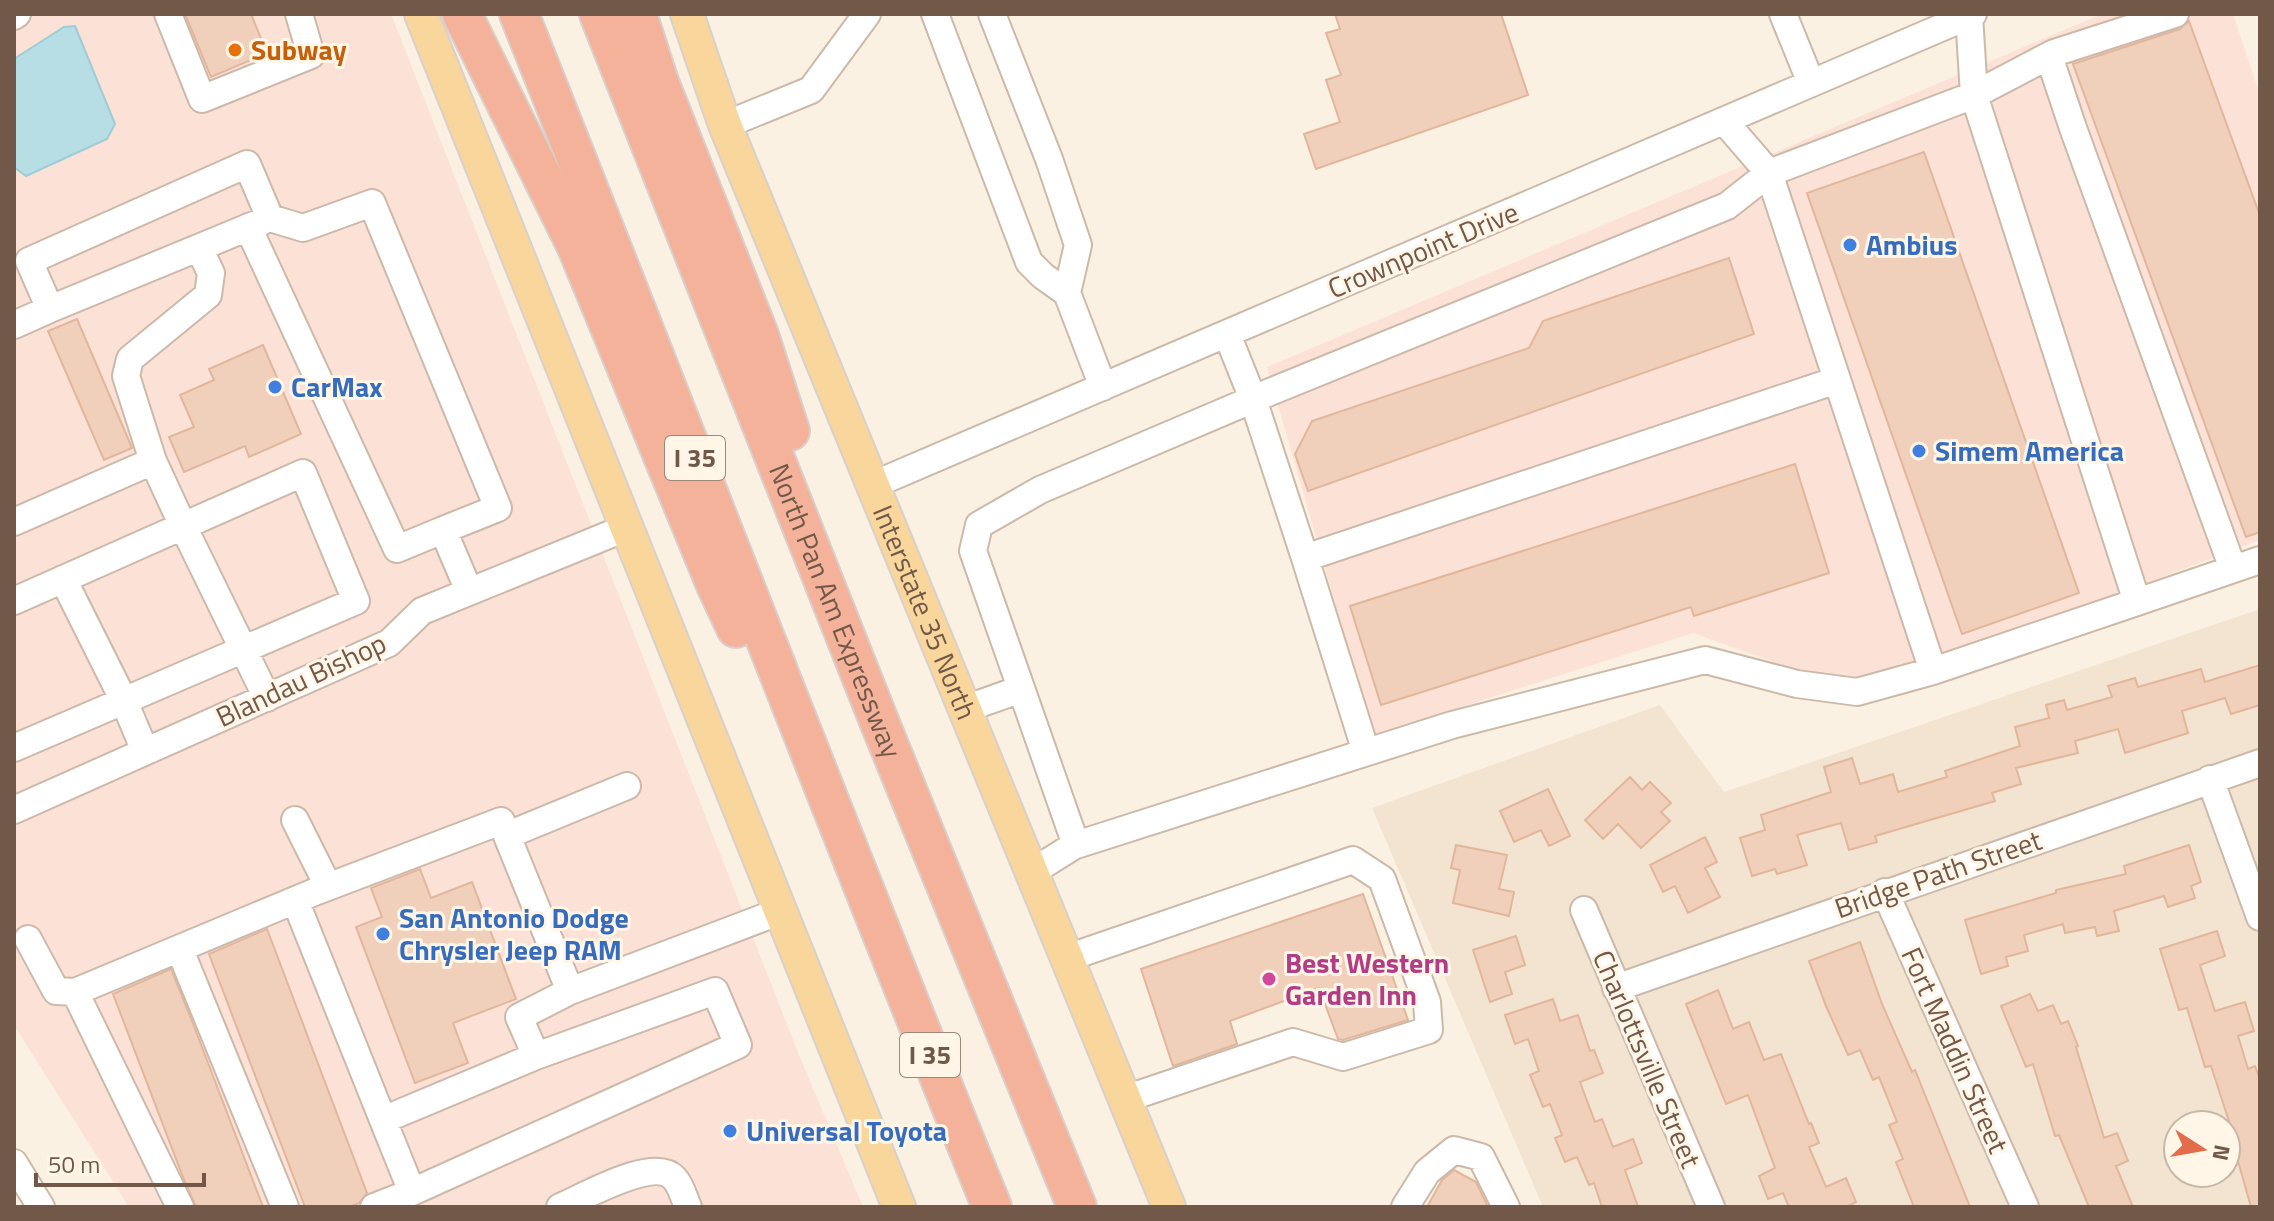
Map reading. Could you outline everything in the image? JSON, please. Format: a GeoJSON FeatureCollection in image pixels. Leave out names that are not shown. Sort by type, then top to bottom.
{"type":"FeatureCollection","features":[{"type":"Feature","properties":{"kind":"highway"},"geometry":{"type":"LineString","coordinates":[[462,14],[577,247],[716,585],[867,903]]}},
{"type":"Feature","properties":{"kind":"highway","name":"I 35"},"geometry":{"type":"LineString","coordinates":[[519,14],[644,326],[867,903],[992,1207]]}},
{"type":"Feature","properties":{"kind":"highway","name":"North Pan Am Expressway"},"geometry":{"type":"LineString","coordinates":[[599,14],[879,721],[1077,1207]]}},
{"type":"Feature","properties":{"kind":"highway"},"geometry":{"type":"LineString","coordinates":[[637,14],[659,82],[759,335],[879,721]]}},
{"type":"Feature","properties":{"kind":"highway"},"geometry":{"type":"LineString","coordinates":[[1018,1063],[1074,1153],[1102,1207]]}},
{"type":"Feature","properties":{"kind":"main road"},"geometry":{"type":"LineString","coordinates":[[421,14],[899,1207]]}},
{"type":"Feature","properties":{"kind":"main road","name":"Interstate 35 North"},"geometry":{"type":"LineString","coordinates":[[687,14],[725,125],[1169,1207]]}},
{"type":"Feature","properties":{"kind":"street"},"geometry":{"type":"LineString","coordinates":[[168,14],[202,99],[311,55],[299,14]]}},
{"type":"Feature","properties":{"kind":"street"},"geometry":{"type":"LineString","coordinates":[[725,125],[811,90],[867,14]]}},
{"type":"Feature","properties":{"kind":"street"},"geometry":{"type":"LineString","coordinates":[[935,14],[1029,262],[1067,293],[1103,387]]}},
{"type":"Feature","properties":{"kind":"street"},"geometry":{"type":"LineString","coordinates":[[992,14],[1049,159],[1078,245],[1067,293]]}},
{"type":"Feature","properties":{"kind":"street"},"geometry":{"type":"LineString","coordinates":[[1783,14],[1811,83]]}},
{"type":"Feature","properties":{"kind":"street"},"geometry":{"type":"LineString","coordinates":[[1075,845],[973,551],[979,525],[1040,490],[1253,399],[1727,206],[1769,173],[1974,95],[2049,56],[2175,14]]}},
{"type":"Feature","properties":{"kind":"street"},"geometry":{"type":"LineString","coordinates":[[1971,15],[1974,95],[2137,602]]}},
{"type":"Feature","properties":{"kind":"street","name":"Crownpoint Drive"},"geometry":{"type":"LineString","coordinates":[[873,485],[1971,15]]}},
{"type":"Feature","properties":{"kind":"street"},"geometry":{"type":"LineString","coordinates":[[2049,56],[2233,569]]}},
{"type":"Feature","properties":{"kind":"street"},"geometry":{"type":"LineString","coordinates":[[1724,121],[1769,173],[1933,671]]}},
{"type":"Feature","properties":{"kind":"street"},"geometry":{"type":"LineString","coordinates":[[14,325],[259,223],[303,228],[372,203],[498,508],[397,549],[259,223],[247,164],[29,261],[50,309]]}},
{"type":"Feature","properties":{"kind":"street"},"geometry":{"type":"LineString","coordinates":[[199,248],[211,273],[208,295],[130,359],[126,376],[153,461],[267,698]]}},
{"type":"Feature","properties":{"kind":"street"},"geometry":{"type":"LineString","coordinates":[[1227,334],[1253,399],[1366,752]]}},
{"type":"Feature","properties":{"kind":"street"},"geometry":{"type":"LineString","coordinates":[[1305,558],[1837,380]]}},
{"type":"Feature","properties":{"kind":"street"},"geometry":{"type":"LineString","coordinates":[[14,522],[153,461]]}},
{"type":"Feature","properties":{"kind":"street"},"geometry":{"type":"LineString","coordinates":[[14,601],[303,473],[356,601],[14,748]]}},
{"type":"Feature","properties":{"kind":"street","name":"Blandau Bishop"},"geometry":{"type":"LineString","coordinates":[[14,810],[389,643],[422,611],[628,527]]}},
{"type":"Feature","properties":{"kind":"street"},"geometry":{"type":"LineString","coordinates":[[443,530],[469,591]]}},
{"type":"Feature","properties":{"kind":"street"},"geometry":{"type":"LineString","coordinates":[[1032,872],[1075,845],[1366,752],[1452,725],[1705,660],[1797,684],[1857,692],[1933,671],[2260,560]]}},
{"type":"Feature","properties":{"kind":"street"},"geometry":{"type":"LineString","coordinates":[[63,579],[124,701],[145,751]]}},
{"type":"Feature","properties":{"kind":"street"},"geometry":{"type":"LineString","coordinates":[[965,709],[1021,689]]}},
{"type":"Feature","properties":{"kind":"street","name":"Bridge Path Street"},"geometry":{"type":"LineString","coordinates":[[1616,988],[2260,763]]}},
{"type":"Feature","properties":{"kind":"street"},"geometry":{"type":"LineString","coordinates":[[2210,779],[2260,917]]}},
{"type":"Feature","properties":{"kind":"street"},"geometry":{"type":"LineString","coordinates":[[508,835],[627,786]]}},
{"type":"Feature","properties":{"kind":"street"},"geometry":{"type":"LineString","coordinates":[[295,820],[328,886]]}},
{"type":"Feature","properties":{"kind":"street"},"geometry":{"type":"LineString","coordinates":[[28,939],[56,991],[75,992],[328,886],[501,821],[570,991]]}},
{"type":"Feature","properties":{"kind":"street"},"geometry":{"type":"LineString","coordinates":[[1067,958],[1353,860],[1382,879],[1427,1002],[1429,1030],[1343,1057],[1293,1042],[1125,1099]]}},
{"type":"Feature","properties":{"kind":"street","name":"Fort Maddin Street"},"geometry":{"type":"LineString","coordinates":[[1885,892],[2025,1207]]}},
{"type":"Feature","properties":{"kind":"street"},"geometry":{"type":"LineString","coordinates":[[295,900],[412,1192]]}},
{"type":"Feature","properties":{"kind":"street","name":"Charlottsville Street"},"geometry":{"type":"LineString","coordinates":[[1584,910],[1711,1207]]}},
{"type":"Feature","properties":{"kind":"street"},"geometry":{"type":"LineString","coordinates":[[536,1056],[519,1017],[570,991],[781,911]]}},
{"type":"Feature","properties":{"kind":"street"},"geometry":{"type":"LineString","coordinates":[[180,950],[285,1207]]}},
{"type":"Feature","properties":{"kind":"street"},"geometry":{"type":"LineString","coordinates":[[374,1207],[738,1045],[715,991],[536,1056],[383,1120]]}},
{"type":"Feature","properties":{"kind":"street"},"geometry":{"type":"LineString","coordinates":[[75,992],[180,1207]]}},
{"type":"Feature","properties":{"kind":"street"},"geometry":{"type":"LineString","coordinates":[[1405,1207],[1427,1172],[1454,1150],[1481,1157],[1506,1207]]}},
{"type":"Feature","properties":{"kind":"street"},"geometry":{"type":"LineString","coordinates":[[14,1163],[41,1207]]}},
{"type":"Feature","properties":{"kind":"street"},"geometry":{"type":"LineString","coordinates":[[560,1207],[653,1170],[666,1171],[676,1179],[688,1207]]}},
{"type":"Feature","properties":{"kind":"shaded area"},"geometry":{"type":"Polygon","coordinates":[[[14,14],[391,14],[799,1055],[863,1207],[129,1207],[14,1025],[14,14]]]}},
{"type":"Feature","properties":{"kind":"shaded area"},"geometry":{"type":"Polygon","coordinates":[[[2102,14],[2233,14],[2260,95],[2260,540],[1857,692],[1693,633],[1373,735],[1267,367],[2102,14]]]}},
{"type":"Feature","properties":{"kind":"shaded area"},"geometry":{"type":"Polygon","coordinates":[[[2260,609],[2260,1207],[1543,1207],[1372,808],[1660,705],[1724,792],[2260,609]]]}},
{"type":"Feature","properties":{"kind":"water"},"geometry":{"type":"Polygon","coordinates":[[[75,26],[115,124],[107,139],[26,176],[14,167],[14,59],[64,27],[75,26]]]}},
{"type":"Feature","properties":{"kind":"building"},"geometry":{"type":"Polygon","coordinates":[[[185,14],[251,14],[267,53],[211,77],[185,14]]]}},
{"type":"Feature","properties":{"kind":"building"},"geometry":{"type":"Polygon","coordinates":[[[1335,14],[1501,14],[1528,95],[1316,169],[1304,134],[1340,122],[1326,80],[1341,75],[1326,33],[1340,29],[1335,14]]]}},
{"type":"Feature","properties":{"kind":"building"},"geometry":{"type":"Polygon","coordinates":[[[2189,21],[2260,216],[2260,532],[2246,537],[2073,64],[2180,29],[2189,21]]]}},
{"type":"Feature","properties":{"kind":"building"},"geometry":{"type":"Polygon","coordinates":[[[1924,152],[2079,593],[1962,634],[1807,193],[1924,152]]]}},
{"type":"Feature","properties":{"kind":"building"},"geometry":{"type":"Polygon","coordinates":[[[1729,258],[1754,334],[1308,491],[1295,454],[1312,421],[1529,348],[1543,321],[1729,258]]]}},
{"type":"Feature","properties":{"kind":"building"},"geometry":{"type":"Polygon","coordinates":[[[77,319],[132,448],[104,460],[48,331],[77,319]]]}},
{"type":"Feature","properties":{"kind":"building"},"geometry":{"type":"Polygon","coordinates":[[[263,345],[301,434],[249,457],[245,446],[184,472],[169,437],[194,427],[180,395],[214,380],[209,369],[263,345]]]}},
{"type":"Feature","properties":{"kind":"building"},"geometry":{"type":"Polygon","coordinates":[[[1795,464],[1829,573],[1694,616],[1691,607],[1381,705],[1350,606],[1795,464]]]}},
{"type":"Feature","properties":{"kind":"building"},"geometry":{"type":"Polygon","coordinates":[[[2260,665],[2260,705],[2231,714],[2225,698],[2182,711],[2188,733],[2125,753],[2118,729],[2075,741],[2078,753],[2016,768],[2021,784],[1992,793],[1995,801],[1875,836],[1877,842],[1849,850],[1841,823],[1797,835],[1807,865],[1777,874],[1775,869],[1752,876],[1740,838],[1765,830],[1761,815],[1831,792],[1824,767],[1852,758],[1860,784],[1893,774],[1898,792],[1947,777],[1945,771],[2020,746],[2015,727],[2049,718],[2046,705],[2064,700],[2067,710],[2112,697],[2108,686],[2135,678],[2138,687],[2201,669],[2205,682],[2260,665]]]}},
{"type":"Feature","properties":{"kind":"building"},"geometry":{"type":"Polygon","coordinates":[[[1630,777],[1642,790],[1650,782],[1671,803],[1661,812],[1670,821],[1641,848],[1618,824],[1603,839],[1585,820],[1630,777]]]}},
{"type":"Feature","properties":{"kind":"building"},"geometry":{"type":"Polygon","coordinates":[[[1548,789],[1570,836],[1549,846],[1541,830],[1514,842],[1500,811],[1548,789]]]}},
{"type":"Feature","properties":{"kind":"building"},"geometry":{"type":"Polygon","coordinates":[[[1705,837],[1717,862],[1705,868],[1720,897],[1688,913],[1675,886],[1663,892],[1650,865],[1705,837]]]}},
{"type":"Feature","properties":{"kind":"building"},"geometry":{"type":"Polygon","coordinates":[[[1456,845],[1507,855],[1499,889],[1514,892],[1509,916],[1453,903],[1460,870],[1451,868],[1456,845]]]}},
{"type":"Feature","properties":{"kind":"building"},"geometry":{"type":"Polygon","coordinates":[[[2189,845],[2201,882],[2191,886],[2195,898],[2168,907],[2164,896],[2114,911],[2119,931],[2097,936],[2095,927],[2065,933],[2063,924],[2024,935],[2028,951],[2006,957],[2008,966],[1981,974],[1965,920],[2056,893],[2056,890],[2126,874],[2124,866],[2189,845]]]}},
{"type":"Feature","properties":{"kind":"building"},"geometry":{"type":"Polygon","coordinates":[[[420,869],[431,898],[472,882],[516,999],[453,1023],[468,1063],[415,1083],[356,927],[382,917],[371,888],[420,869]]]}},
{"type":"Feature","properties":{"kind":"building","name":"Best Western Garden Inn"},"geometry":{"type":"Polygon","coordinates":[[[1363,894],[1408,1020],[1338,1039],[1319,988],[1230,1021],[1237,1044],[1173,1066],[1141,969],[1363,894]]]}},
{"type":"Feature","properties":{"kind":"building"},"geometry":{"type":"Polygon","coordinates":[[[267,929],[367,1193],[359,1203],[349,1207],[305,1207],[209,954],[267,929]]]}},
{"type":"Feature","properties":{"kind":"building"},"geometry":{"type":"Polygon","coordinates":[[[2217,931],[2225,956],[2200,965],[2215,1011],[2245,1002],[2254,1031],[2238,1036],[2248,1069],[2255,1066],[2260,1080],[2260,1207],[2251,1207],[2242,1175],[2242,1109],[2225,1109],[2211,1066],[2205,1067],[2187,1008],[2179,1010],[2160,949],[2217,931]]]}},
{"type":"Feature","properties":{"kind":"building"},"geometry":{"type":"Polygon","coordinates":[[[1516,936],[1525,965],[1505,972],[1512,994],[1490,1002],[1473,950],[1516,936]]]}},
{"type":"Feature","properties":{"kind":"building"},"geometry":{"type":"Polygon","coordinates":[[[1860,942],[1882,1004],[1912,1072],[1915,1070],[1970,1207],[1914,1207],[1896,1162],[1903,1159],[1889,1125],[1897,1122],[1879,1077],[1873,1080],[1860,1050],[1848,1055],[1826,1006],[1809,961],[1860,942]]]}},
{"type":"Feature","properties":{"kind":"building"},"geometry":{"type":"Polygon","coordinates":[[[171,969],[263,1207],[196,1207],[183,1177],[113,994],[171,969]]]}},
{"type":"Feature","properties":{"kind":"building"},"geometry":{"type":"Polygon","coordinates":[[[1718,990],[1733,1029],[1749,1022],[1764,1060],[1781,1054],[1819,1143],[1809,1147],[1826,1187],[1846,1178],[1856,1202],[1846,1207],[1789,1207],[1783,1193],[1768,1199],[1759,1176],[1775,1168],[1748,1095],[1726,1104],[1686,1004],[1718,990]]]}},
{"type":"Feature","properties":{"kind":"building"},"geometry":{"type":"Polygon","coordinates":[[[2030,994],[2038,1011],[2053,1005],[2061,1024],[2068,1021],[2104,1138],[2117,1133],[2128,1161],[2116,1166],[2133,1207],[2089,1207],[2059,1135],[2055,1136],[2033,1064],[2026,1067],[2001,1006],[2030,994]]]}},
{"type":"Feature","properties":{"kind":"building"},"geometry":{"type":"Polygon","coordinates":[[[1553,999],[1560,1021],[1578,1015],[1590,1051],[1594,1050],[1603,1073],[1580,1082],[1595,1122],[1602,1119],[1613,1147],[1633,1139],[1642,1163],[1625,1170],[1638,1207],[1602,1207],[1594,1183],[1589,1185],[1577,1157],[1565,1162],[1555,1138],[1562,1135],[1550,1104],[1543,1107],[1530,1075],[1539,1071],[1528,1039],[1515,1044],[1505,1015],[1553,999]]]}},
{"type":"Feature","properties":{"kind":"building"},"geometry":{"type":"Polygon","coordinates":[[[1454,1170],[1476,1182],[1488,1207],[1427,1207],[1442,1180],[1454,1170]]]}},
{"type":"Feature","properties":{"kind":"place","name":"Subway"},"geometry":{"type":"Point","coordinates":[235,50]}},
{"type":"Feature","properties":{"kind":"place","name":"Ambius"},"geometry":{"type":"Point","coordinates":[1850,245]}},
{"type":"Feature","properties":{"kind":"place","name":"CarMax"},"geometry":{"type":"Point","coordinates":[275,387]}},
{"type":"Feature","properties":{"kind":"place","name":"Simem America"},"geometry":{"type":"Point","coordinates":[1919,451]}},
{"type":"Feature","properties":{"kind":"place","name":"San Antonio Dodge Chrysler Jeep RAM"},"geometry":{"type":"Point","coordinates":[383,934]}},
{"type":"Feature","properties":{"kind":"place","name":"Best Western Garden Inn"},"geometry":{"type":"Point","coordinates":[1269,979]}},
{"type":"Feature","properties":{"kind":"place","name":"Universal Toyota"},"geometry":{"type":"Point","coordinates":[730,1131]}}]}
